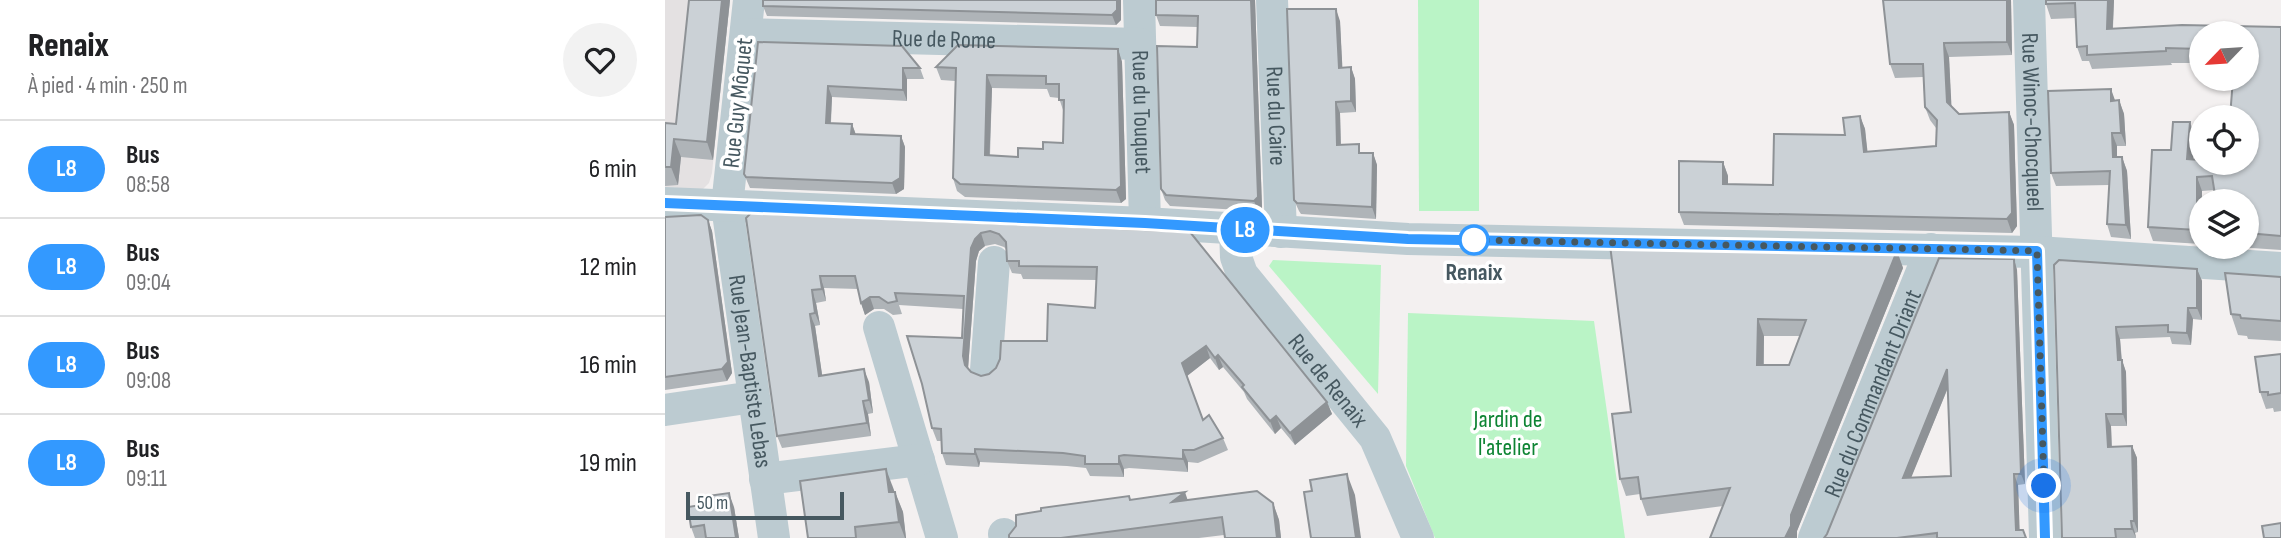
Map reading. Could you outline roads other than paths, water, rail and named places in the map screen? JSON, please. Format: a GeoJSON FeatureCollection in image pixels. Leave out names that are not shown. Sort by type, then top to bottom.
{"type":"FeatureCollection","features":[{"type":"Feature","properties":{"kind":"street","name":"Rue Guy Môquet"},"geometry":{"type":"LineString","coordinates":[[727,206],[749,0]]}},
{"type":"Feature","properties":{"kind":"street","name":"Rue du Touquet"},"geometry":{"type":"LineString","coordinates":[[1139,0],[1145,223]]}},
{"type":"Feature","properties":{"kind":"street","name":"Rue du Caire"},"geometry":{"type":"LineString","coordinates":[[1272,0],[1281,232]]}},
{"type":"Feature","properties":{"kind":"street","name":"Rue Winoc-Chocqueel"},"geometry":{"type":"LineString","coordinates":[[2029,0],[2045,538]]}},
{"type":"Feature","properties":{"kind":"street","name":"Rue de Rome"},"geometry":{"type":"LineString","coordinates":[[746,34],[1140,44]]}},
{"type":"Feature","properties":{"kind":"street"},"geometry":{"type":"LineString","coordinates":[[665,203],[727,206],[994,237],[1145,223],[1408,239],[2037,251],[2281,268]]}},
{"type":"Feature","properties":{"kind":"street","name":"Rue Jean-Baptiste Lebas"},"geometry":{"type":"LineString","coordinates":[[727,206],[774,538]]}},
{"type":"Feature","properties":{"kind":"street","name":"Rue de Renaix"},"geometry":{"type":"LineString","coordinates":[[1235,230],[1236,257],[1242,274],[1375,438],[1418,538]]}},
{"type":"Feature","properties":{"kind":"street"},"geometry":{"type":"LineString","coordinates":[[986,370],[994,237]]}},
{"type":"Feature","properties":{"kind":"street","name":"Rue du Commandant Driant"},"geometry":{"type":"LineString","coordinates":[[1814,538],[1931,249]]}},
{"type":"Feature","properties":{"kind":"street"},"geometry":{"type":"LineString","coordinates":[[879,327],[942,538]]}},
{"type":"Feature","properties":{"kind":"street"},"geometry":{"type":"LineString","coordinates":[[665,410],[753,397]]}},
{"type":"Feature","properties":{"kind":"street"},"geometry":{"type":"LineString","coordinates":[[765,479],[919,460]]}},
{"type":"Feature","properties":{"kind":"place","name":"Renaix"},"geometry":{"type":"Point","coordinates":[1474,240]}},
{"type":"Feature","properties":{"kind":"park label","name":"Jardin de l'atelier"},"geometry":{"type":"Point","coordinates":[1508,433]}}]}
